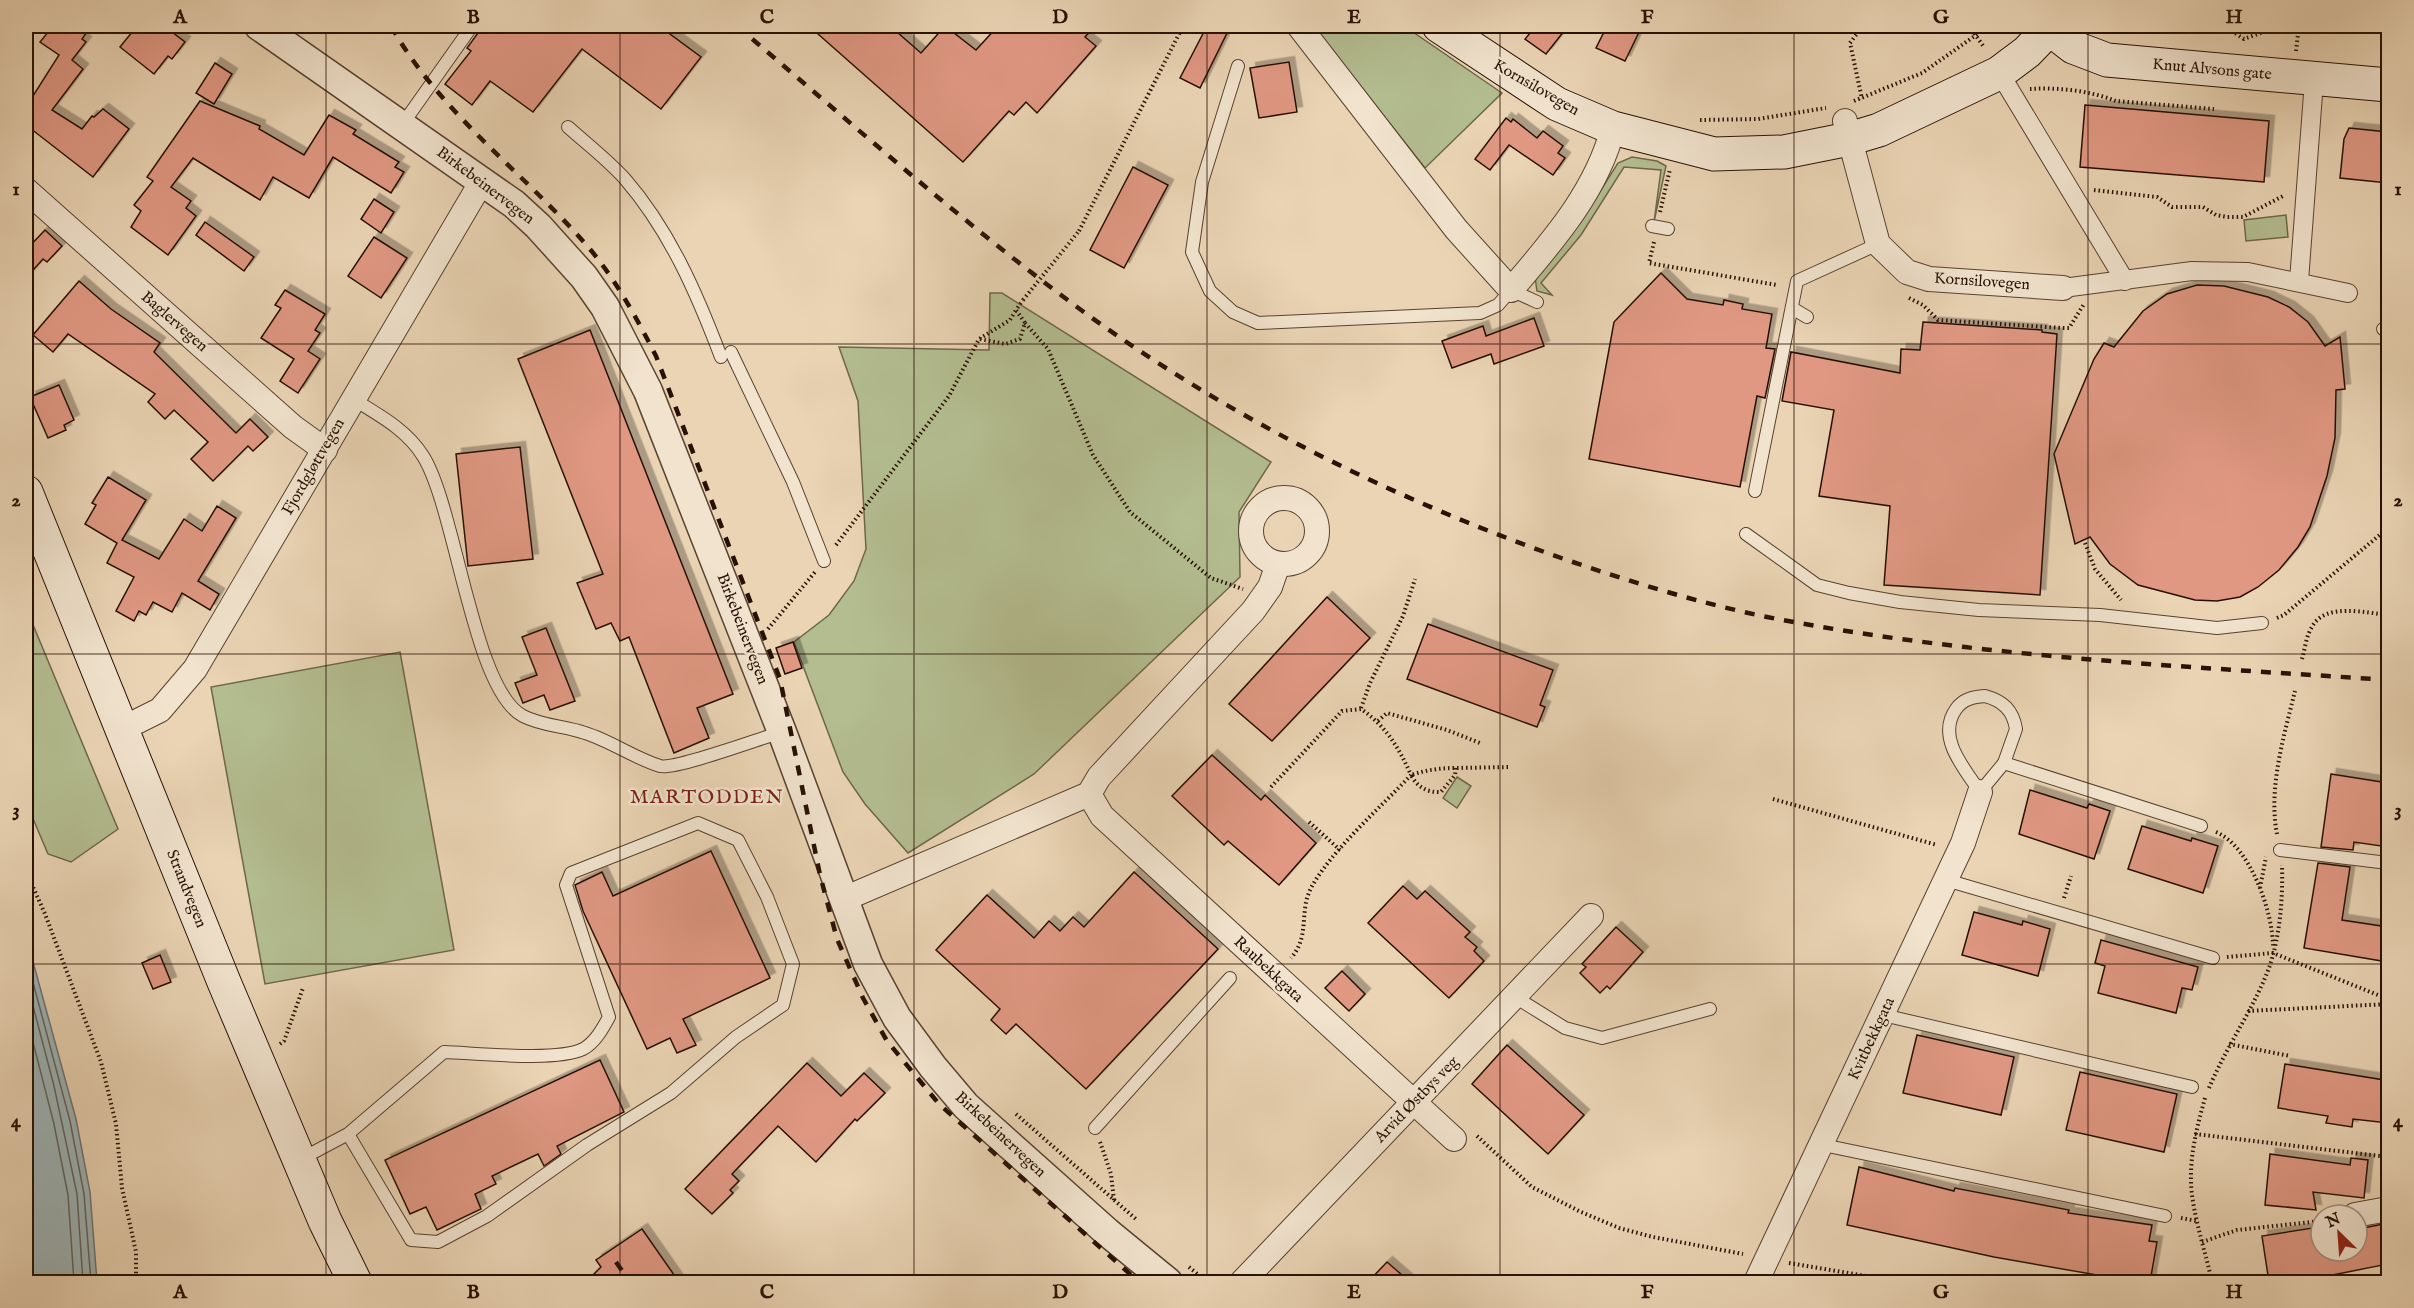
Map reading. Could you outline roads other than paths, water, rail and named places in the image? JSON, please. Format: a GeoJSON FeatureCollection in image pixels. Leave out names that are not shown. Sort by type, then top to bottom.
{"type":"FeatureCollection","features":[{"type":"Feature","properties":{"kind":"main road","name":"Kornsilovegen"},"geometry":{"type":"LineString","coordinates":[[1439,26],[1557,104],[1613,128],[1677,142],[1714,154],[1784,152],[1847,114],[1909,118],[1999,73],[2027,52],[2043,26]]}},
{"type":"Feature","properties":{"kind":"main road","name":"Knut Alvsons gate"},"geometry":{"type":"LineString","coordinates":[[2043,26],[2073,47],[2107,60],[2388,85]]}},
{"type":"Feature","properties":{"kind":"main road","name":"Strandvegen"},"geometry":{"type":"LineString","coordinates":[[26,492],[224,982],[301,1159],[325,1221],[355,1282]]}},
{"type":"Feature","properties":{"kind":"street","name":"Birkebeinervegen"},"geometry":{"type":"LineString","coordinates":[[259,26],[514,204],[563,251],[584,277],[619,332],[648,391],[880,989],[933,1067],[966,1106],[1107,1232],[1175,1271]]}},
{"type":"Feature","properties":{"kind":"street"},"geometry":{"type":"LineString","coordinates":[[1299,26],[1456,229],[1511,290],[1577,207],[1609,144],[1613,128]]}},
{"type":"Feature","properties":{"kind":"street"},"geometry":{"type":"LineString","coordinates":[[2009,89],[2125,281]]}},
{"type":"Feature","properties":{"kind":"street"},"geometry":{"type":"LineString","coordinates":[[2299,281],[2313,94]]}},
{"type":"Feature","properties":{"kind":"street","name":"Kornsilovegen"},"geometry":{"type":"LineString","coordinates":[[1847,114],[1878,244],[1906,272],[1929,279],[2063,288]]}},
{"type":"Feature","properties":{"kind":"street","name":"Fjordgløttvegen"},"geometry":{"type":"LineString","coordinates":[[122,729],[160,710],[180,690],[325,450],[482,181]]}},
{"type":"Feature","properties":{"kind":"street","name":"Baglervegen"},"geometry":{"type":"LineString","coordinates":[[26,190],[293,427],[325,450]]}},
{"type":"Feature","properties":{"kind":"street"},"geometry":{"type":"LineString","coordinates":[[2063,288],[2192,271],[2248,272],[2299,281],[2348,294]]}},
{"type":"Feature","properties":{"kind":"street"},"geometry":{"type":"LineString","coordinates":[[844,898],[1089,794],[1099,777],[1263,599],[1278,564]]}},
{"type":"Feature","properties":{"kind":"street","name":"Kvitbekkgata"},"geometry":{"type":"LineString","coordinates":[[1762,1276],[1946,880],[1980,792]]}},
{"type":"Feature","properties":{"kind":"street","name":"Raubekkgata"},"geometry":{"type":"LineString","coordinates":[[1089,794],[1102,816],[1414,1104],[1463,1135]]}},
{"type":"Feature","properties":{"kind":"street","name":"Arvid Østbys veg"},"geometry":{"type":"LineString","coordinates":[[1242,1282],[1591,916]]}},
{"type":"Feature","properties":{"kind":"street"},"geometry":{"type":"LineString","coordinates":[[2369,1212],[2388,1209]]}},
{"type":"Feature","properties":{"kind":"lane"},"geometry":{"type":"LineString","coordinates":[[402,125],[472,26]]}},
{"type":"Feature","properties":{"kind":"lane"},"geometry":{"type":"LineString","coordinates":[[1238,66],[1202,182],[1192,252],[1210,291],[1233,312],[1258,323],[1480,313],[1498,305],[1511,290],[1538,302]]}},
{"type":"Feature","properties":{"kind":"lane"},"geometry":{"type":"LineString","coordinates":[[568,127],[624,177],[646,204],[671,243],[793,482],[824,561]]}},
{"type":"Feature","properties":{"kind":"lane"},"geometry":{"type":"LineString","coordinates":[[1755,491],[1797,281],[1878,244]]}},
{"type":"Feature","properties":{"kind":"lane"},"geometry":{"type":"LineString","coordinates":[[1803,263],[1810,275]]}},
{"type":"Feature","properties":{"kind":"lane"},"geometry":{"type":"LineString","coordinates":[[1792,308],[1807,317]]}},
{"type":"Feature","properties":{"kind":"lane"},"geometry":{"type":"LineString","coordinates":[[353,399],[386,419],[408,438],[424,457],[438,490],[459,570],[493,675],[508,704],[522,716],[547,725],[584,732],[662,766],[681,764],[782,732]]}},
{"type":"Feature","properties":{"kind":"lane"},"geometry":{"type":"LineString","coordinates":[[1746,534],[1788,567],[1817,585],[1900,602],[1979,610],[2138,619],[2217,628],[2262,623]]}},
{"type":"Feature","properties":{"kind":"lane"},"geometry":{"type":"LineString","coordinates":[[1985,696],[1996,699],[2007,707],[2016,729],[2013,744],[2004,763],[1980,792],[1956,755],[1948,732],[1951,716],[1960,704],[1985,696]]}},
{"type":"Feature","properties":{"kind":"lane"},"geometry":{"type":"LineString","coordinates":[[2004,763],[2201,826]]}},
{"type":"Feature","properties":{"kind":"lane"},"geometry":{"type":"LineString","coordinates":[[301,1159],[348,1134],[444,1052],[557,1055],[584,1049],[601,1032],[609,1017],[566,885],[572,873],[698,823],[738,840],[767,897],[793,964],[783,1005],[736,1036],[671,1093],[587,1145],[487,1216],[438,1242],[411,1240],[348,1134]]}},
{"type":"Feature","properties":{"kind":"lane"},"geometry":{"type":"LineString","coordinates":[[2280,850],[2388,863]]}},
{"type":"Feature","properties":{"kind":"lane"},"geometry":{"type":"LineString","coordinates":[[1946,880],[2213,958]]}},
{"type":"Feature","properties":{"kind":"lane"},"geometry":{"type":"LineString","coordinates":[[1095,1128],[1230,978]]}},
{"type":"Feature","properties":{"kind":"lane"},"geometry":{"type":"LineString","coordinates":[[1515,997],[1565,1028],[1602,1038],[1710,1009]]}},
{"type":"Feature","properties":{"kind":"lane"},"geometry":{"type":"LineString","coordinates":[[1883,1015],[2192,1087]]}},
{"type":"Feature","properties":{"kind":"lane"},"geometry":{"type":"LineString","coordinates":[[1823,1145],[2165,1216]]}},
{"type":"Feature","properties":{"kind":"water"},"geometry":{"type":"Polygon","coordinates":[[[26,936],[76,1119],[90,1192],[97,1282],[26,1282],[26,936]]]}},
{"type":"Feature","properties":{"kind":"railway"},"geometry":{"type":"LineString","coordinates":[[391,26],[410,57],[456,112],[593,253],[623,295],[656,356],[780,679],[820,875],[837,939],[863,998],[887,1041],[939,1104],[1139,1282]]}},
{"type":"Feature","properties":{"kind":"railway"},"geometry":{"type":"LineString","coordinates":[[737,26],[989,239],[1133,347],[1191,384],[1311,451],[1373,481],[1499,535],[1589,568],[1691,599],[1767,617],[1844,631],[1999,651],[2388,680]]}},
{"type":"Feature","properties":{"kind":"railway"},"geometry":{"type":"LineString","coordinates":[[616,1262],[630,1282]]}},
{"type":"Feature","properties":{"kind":"district","name":"MARTODDEN"},"geometry":{"type":"Point","coordinates":[707,797]}}]}
